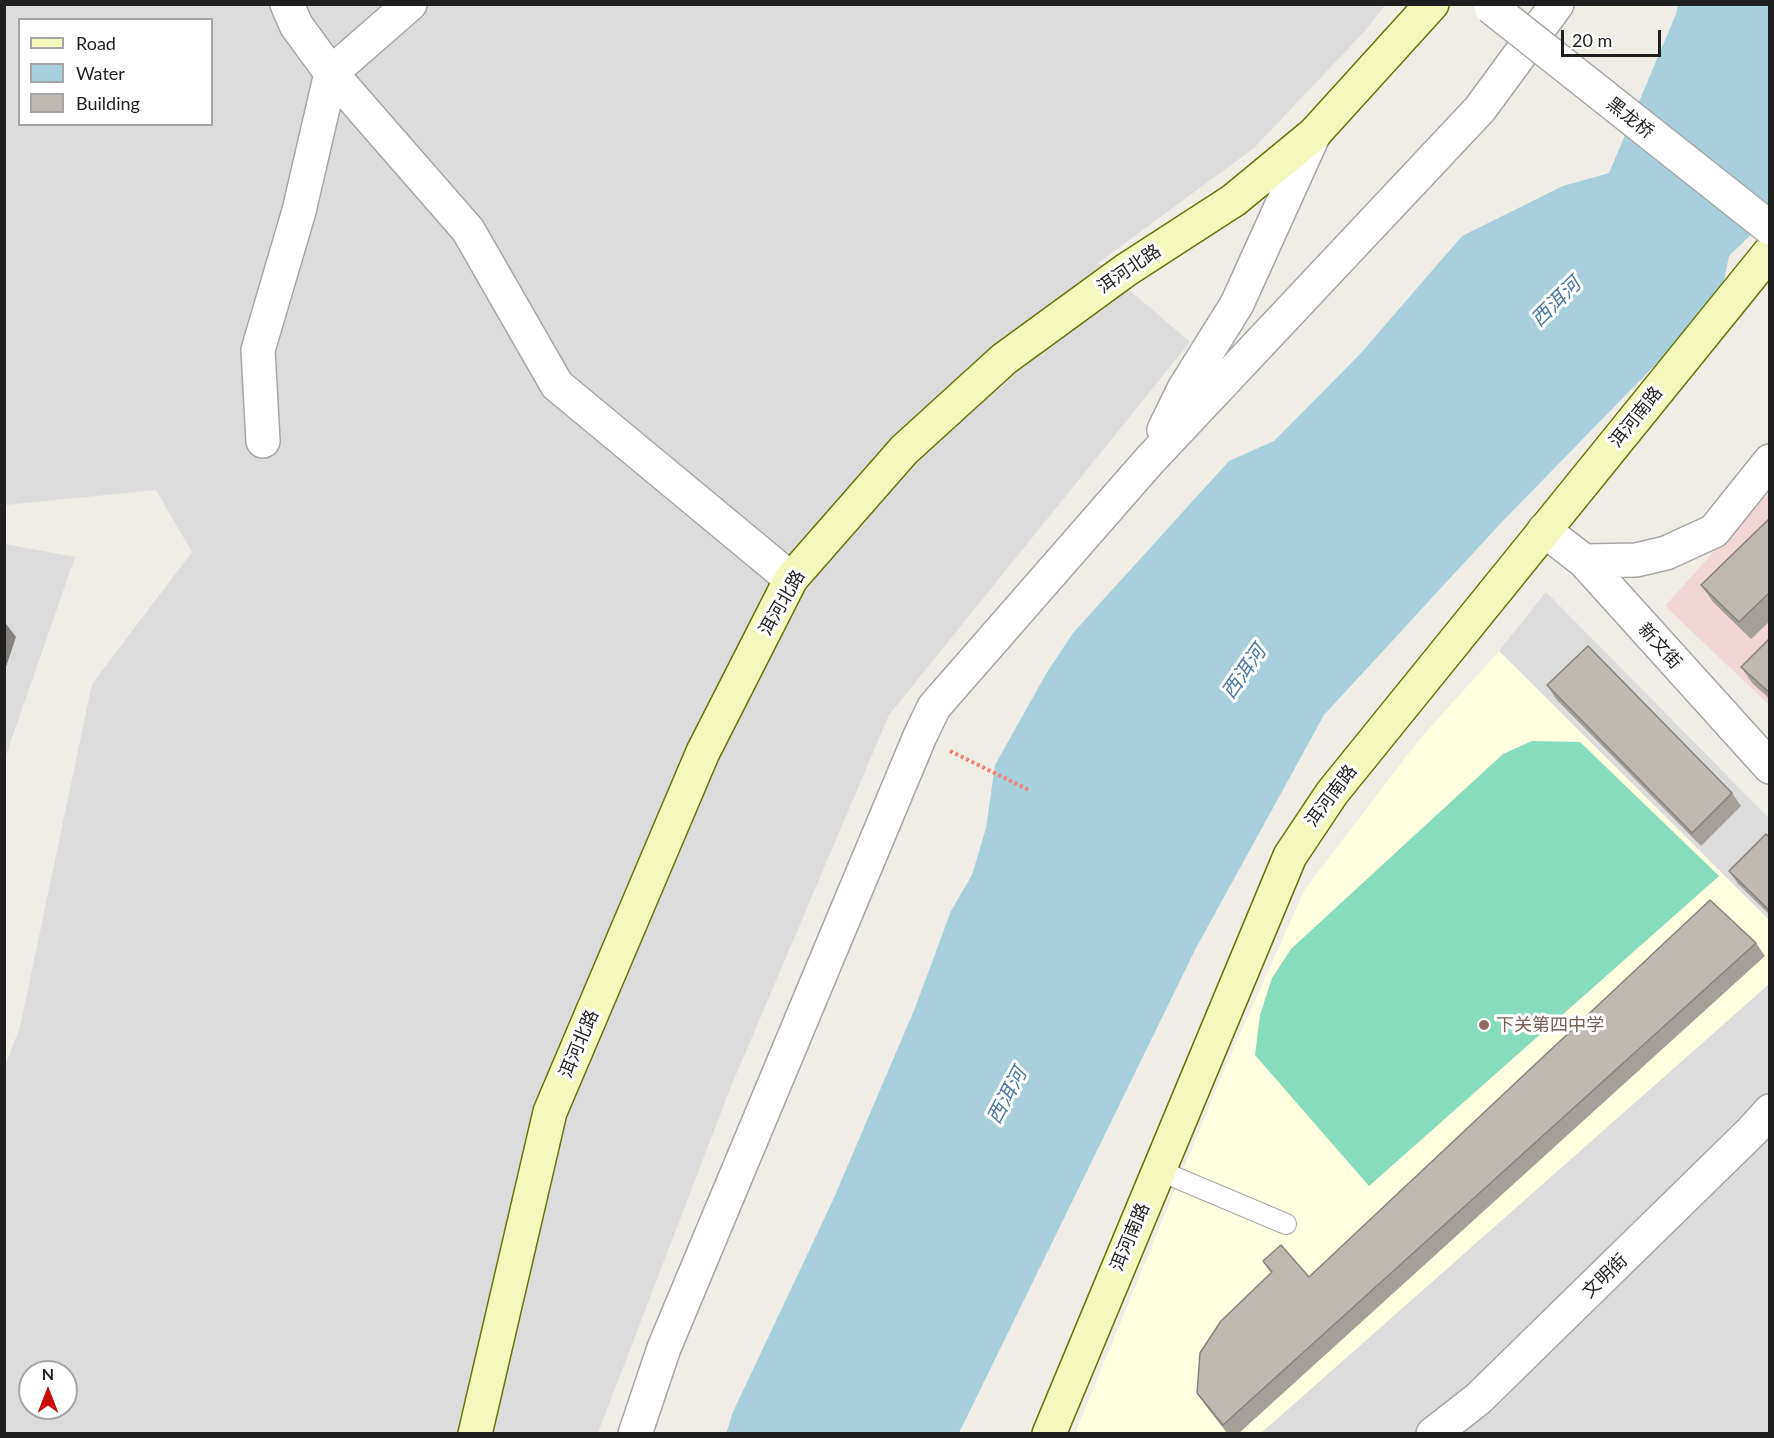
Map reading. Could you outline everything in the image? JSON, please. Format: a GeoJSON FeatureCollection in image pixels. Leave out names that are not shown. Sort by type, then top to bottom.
{"type":"FeatureCollection","features":[{"type":"Feature","properties":{"kind":"street"},"geometry":{"type":"LineString","coordinates":[[287,4],[296,25],[331,73],[468,230],[557,385],[791,579]]}},
{"type":"Feature","properties":{"kind":"street"},"geometry":{"type":"LineString","coordinates":[[263,441],[258,350],[298,211],[331,73],[410,4]]}},
{"type":"Feature","properties":{"kind":"street","name":"洱河北路"},"geometry":{"type":"LineString","coordinates":[[475,1434],[550,1112],[703,752],[791,579],[904,450],[1004,359],[1126,270],[1234,200],[1314,134],[1432,4]]}},
{"type":"Feature","properties":{"kind":"street"},"geometry":{"type":"LineString","coordinates":[[635,1434],[664,1348],[934,707],[1149,461],[1480,109],[1557,4]]}},
{"type":"Feature","properties":{"kind":"street","name":"黑龙桥"},"geometry":{"type":"LineString","coordinates":[[1489,6],[1770,228]]}},
{"type":"Feature","properties":{"kind":"street"},"geometry":{"type":"LineString","coordinates":[[1149,461],[1184,389],[1237,304],[1314,134]]}},
{"type":"Feature","properties":{"kind":"street","name":"洱河南路"},"geometry":{"type":"LineString","coordinates":[[1048,1434],[1271,898],[1295,847],[1332,793],[1770,252]]}},
{"type":"Feature","properties":{"kind":"street"},"geometry":{"type":"LineString","coordinates":[[1584,561],[1636,560],[1666,553],[1714,531],[1770,461]]}},
{"type":"Feature","properties":{"kind":"street","name":"新文街"},"geometry":{"type":"LineString","coordinates":[[1544,530],[1584,561],[1770,767]]}},
{"type":"Feature","properties":{"kind":"street","name":"文明街"},"geometry":{"type":"LineString","coordinates":[[1433,1434],[1478,1399],[1770,1111]]}},
{"type":"Feature","properties":{"kind":"lane"},"geometry":{"type":"LineString","coordinates":[[1158,1170],[1286,1224]]}},
{"type":"Feature","properties":{"kind":"path"},"geometry":{"type":"LineString","coordinates":[[920,736],[1029,790]]}},
{"type":"Feature","properties":{"kind":"shaded area"},"geometry":{"type":"Polygon","coordinates":[[[5,5],[1385,5],[1364,32],[1254,148],[1098,263],[1190,342],[889,715],[730,1089],[598,1433],[5,1433],[5,1066],[20,1027],[92,684],[192,552],[156,490],[5,505],[5,5]]]}},
{"type":"Feature","properties":{"kind":"shaded area"},"geometry":{"type":"Polygon","coordinates":[[[1769,490],[1769,705],[1665,606],[1769,490]]]}},
{"type":"Feature","properties":{"kind":"shaded area"},"geometry":{"type":"Polygon","coordinates":[[[5,544],[75,557],[5,758],[5,544]]]}},
{"type":"Feature","properties":{"kind":"shaded area"},"geometry":{"type":"Polygon","coordinates":[[[1546,592],[1769,818],[1769,920],[1499,651],[1546,592]]]}},
{"type":"Feature","properties":{"kind":"shaded area","name":"下关第四中学"},"geometry":{"type":"Polygon","coordinates":[[[1499,651],[1769,920],[1769,984],[1261,1433],[1080,1434],[1076,1431],[1226,1065],[1305,889],[1419,740],[1499,651]]]}},
{"type":"Feature","properties":{"kind":"shaded area"},"geometry":{"type":"Polygon","coordinates":[[[1769,984],[1769,1433],[1261,1433],[1769,984]]]}},
{"type":"Feature","properties":{"kind":"green space"},"geometry":{"type":"Polygon","coordinates":[[[1532,741],[1580,742],[1719,876],[1369,1186],[1255,1055],[1260,1015],[1272,978],[1291,949],[1503,754],[1532,741]]]}},
{"type":"Feature","properties":{"kind":"water","name":"西洱河"},"geometry":{"type":"Polygon","coordinates":[[[1678,5],[1769,5],[1769,217],[1729,256],[1723,285],[1694,325],[1499,525],[1324,715],[1196,948],[959,1433],[726,1434],[733,1412],[833,1200],[915,1008],[951,911],[972,875],[986,828],[995,765],[1046,674],[1073,633],[1229,461],[1274,441],[1361,353],[1462,236],[1563,186],[1609,173],[1678,5]]]}},
{"type":"Feature","properties":{"kind":"building"},"geometry":{"type":"Polygon","coordinates":[[[1770,518],[1770,592],[1739,622],[1701,585],[1770,518]]]}},
{"type":"Feature","properties":{"kind":"building"},"geometry":{"type":"Polygon","coordinates":[[[1770,638],[1770,693],[1741,667],[1770,638]]]}},
{"type":"Feature","properties":{"kind":"building"},"geometry":{"type":"Polygon","coordinates":[[[1588,646],[1732,793],[1692,833],[1547,685],[1588,646]]]}},
{"type":"Feature","properties":{"kind":"building"},"geometry":{"type":"Polygon","coordinates":[[[1766,834],[1770,838],[1770,911],[1729,871],[1766,834]]]}},
{"type":"Feature","properties":{"kind":"building"},"geometry":{"type":"Polygon","coordinates":[[[1710,900],[1756,943],[1223,1425],[1197,1393],[1200,1353],[1221,1321],[1272,1272],[1263,1261],[1281,1245],[1309,1277],[1710,900]]]}},
{"type":"Feature","properties":{"kind":"place","name":"下关第四中学"},"geometry":{"type":"Point","coordinates":[1484,1025]}}]}
